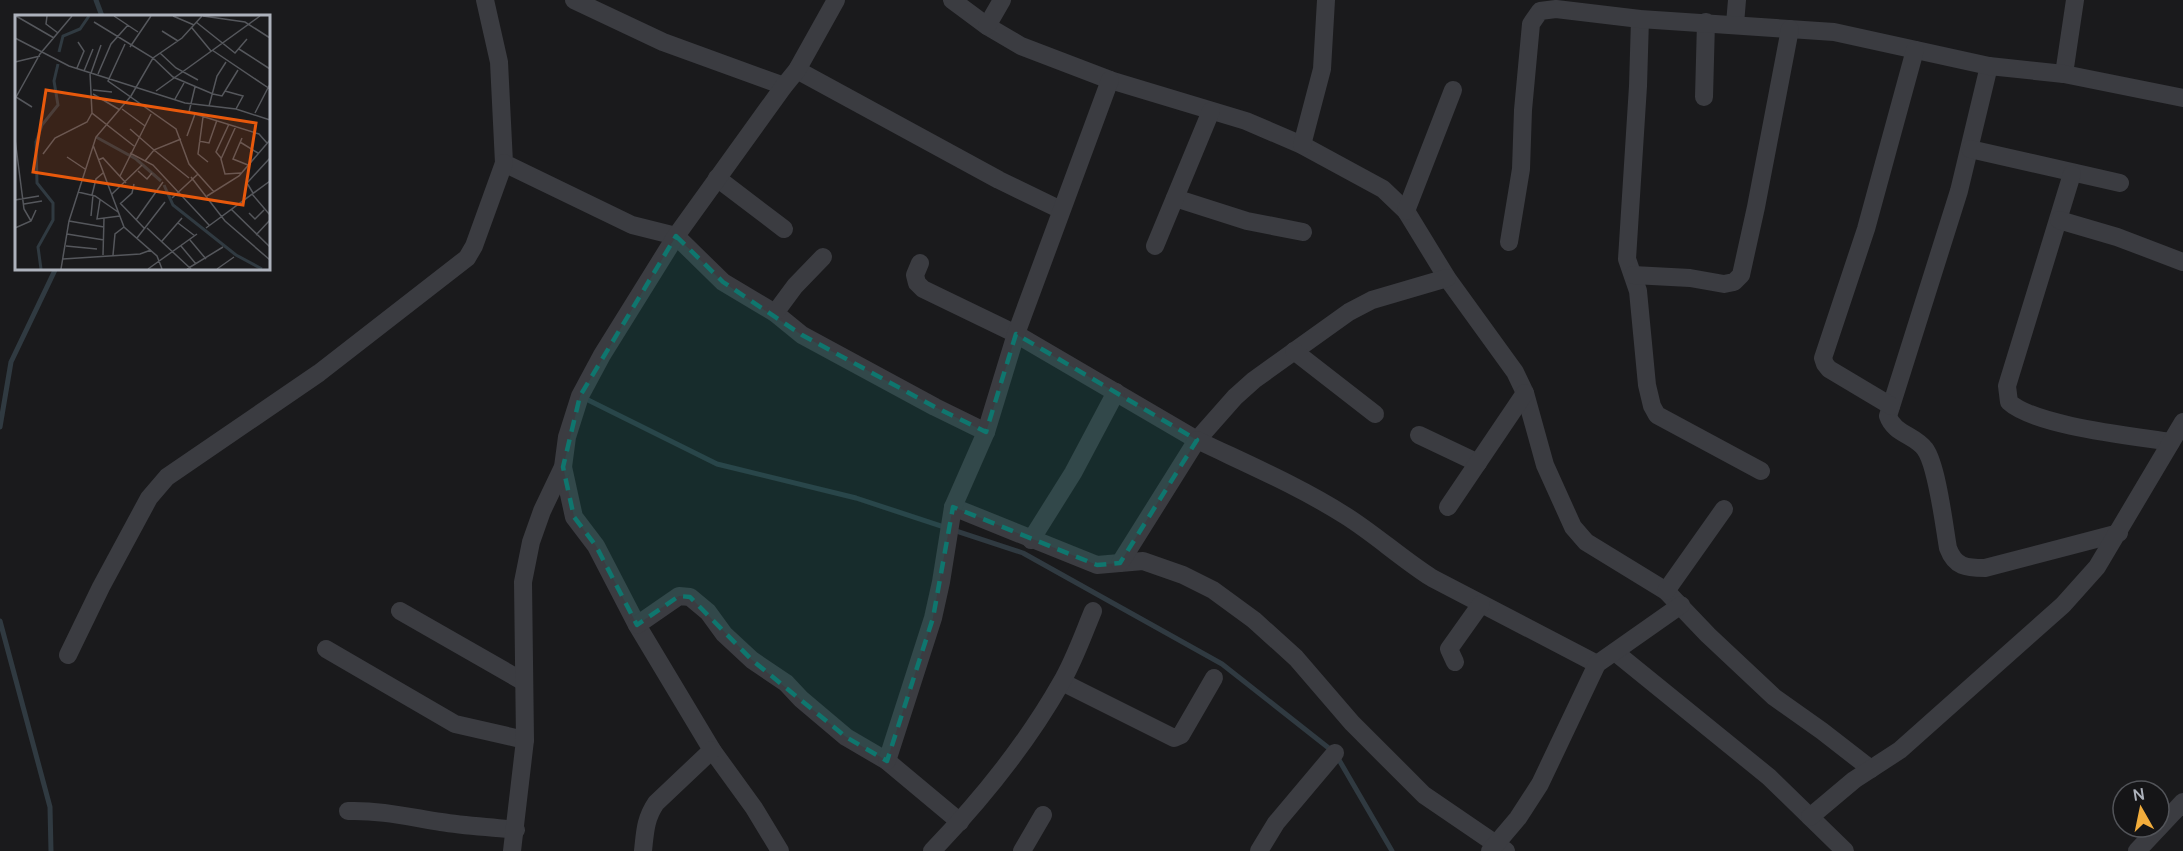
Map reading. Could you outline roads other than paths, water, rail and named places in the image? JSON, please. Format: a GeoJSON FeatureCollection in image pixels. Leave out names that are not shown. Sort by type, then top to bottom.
{"type":"FeatureCollection","features":[{"type":"Feature","properties":{"kind":"street"},"geometry":{"type":"LineString","coordinates":[[68,655],[101,587],[149,498],[167,477],[319,373],[467,258],[474,246],[504,164],[499,62],[485,0]]}},
{"type":"Feature","properties":{"kind":"street"},"geometry":{"type":"LineString","coordinates":[[574,0],[663,42],[784,86]]}},
{"type":"Feature","properties":{"kind":"street"},"geometry":{"type":"LineString","coordinates":[[512,851],[525,740],[524,582],[531,542],[542,511],[563,467],[567,437],[579,396],[676,236],[797,70],[836,0]]}},
{"type":"Feature","properties":{"kind":"street"},"geometry":{"type":"LineString","coordinates":[[952,0],[987,26],[1021,46],[1110,80],[1246,122],[1302,145],[1383,189],[1406,211],[1447,278],[1515,372],[1525,393],[1545,465],[1573,527],[1586,542],[1666,591],[1708,635],[1774,697],[1871,769]]}},
{"type":"Feature","properties":{"kind":"street"},"geometry":{"type":"LineString","coordinates":[[987,26],[1002,0]]}},
{"type":"Feature","properties":{"kind":"street"},"geometry":{"type":"LineString","coordinates":[[1302,145],[1322,69],[1326,0]]}},
{"type":"Feature","properties":{"kind":"street"},"geometry":{"type":"LineString","coordinates":[[1735,24],[1737,0]]}},
{"type":"Feature","properties":{"kind":"street"},"geometry":{"type":"LineString","coordinates":[[2064,74],[2075,0]]}},
{"type":"Feature","properties":{"kind":"street"},"geometry":{"type":"LineString","coordinates":[[1509,242],[1521,169],[1523,110],[1531,24],[1540,11],[1556,9],[1640,19],[1834,32],[1989,66],[2064,74],[2183,98]]}},
{"type":"Feature","properties":{"kind":"street"},"geometry":{"type":"LineString","coordinates":[[1640,19],[1627,259],[1638,291],[1647,386],[1652,406],[1657,415],[1761,471]]}},
{"type":"Feature","properties":{"kind":"street"},"geometry":{"type":"LineString","coordinates":[[1704,97],[1706,22]]}},
{"type":"Feature","properties":{"kind":"street"},"geometry":{"type":"LineString","coordinates":[[1633,275],[1690,278],[1724,285],[1734,282],[1741,274],[1790,28]]}},
{"type":"Feature","properties":{"kind":"street"},"geometry":{"type":"LineString","coordinates":[[1891,406],[1829,369],[1823,358],[1866,229],[1915,50]]}},
{"type":"Feature","properties":{"kind":"street"},"geometry":{"type":"LineString","coordinates":[[1989,66],[1970,149],[1930,286],[1888,416],[1891,425],[1924,447],[1932,461],[1948,548],[1951,557],[1958,564],[1966,568],[1985,568],[2119,533]]}},
{"type":"Feature","properties":{"kind":"street"},"geometry":{"type":"LineString","coordinates":[[797,70],[990,175],[1060,210]]}},
{"type":"Feature","properties":{"kind":"street"},"geometry":{"type":"LineString","coordinates":[[887,761],[933,618],[953,507],[986,432],[1016,334],[1110,80]]}},
{"type":"Feature","properties":{"kind":"street"},"geometry":{"type":"LineString","coordinates":[[1406,211],[1453,90]]}},
{"type":"Feature","properties":{"kind":"street"},"geometry":{"type":"LineString","coordinates":[[1155,246],[1211,111]]}},
{"type":"Feature","properties":{"kind":"street"},"geometry":{"type":"LineString","coordinates":[[1970,149],[2072,174],[2120,183]]}},
{"type":"Feature","properties":{"kind":"street"},"geometry":{"type":"LineString","coordinates":[[504,164],[632,225],[676,236],[723,282],[775,314],[802,335],[986,432]]}},
{"type":"Feature","properties":{"kind":"street"},"geometry":{"type":"LineString","coordinates":[[2072,174],[2007,386],[2009,402],[2018,411],[2076,426],[2171,442]]}},
{"type":"Feature","properties":{"kind":"street"},"geometry":{"type":"LineString","coordinates":[[717,178],[784,229]]}},
{"type":"Feature","properties":{"kind":"street"},"geometry":{"type":"LineString","coordinates":[[1175,198],[1247,221],[1303,232]]}},
{"type":"Feature","properties":{"kind":"street"},"geometry":{"type":"LineString","coordinates":[[2059,220],[2117,237],[2183,262]]}},
{"type":"Feature","properties":{"kind":"street"},"geometry":{"type":"LineString","coordinates":[[775,314],[795,285],[823,257]]}},
{"type":"Feature","properties":{"kind":"street"},"geometry":{"type":"LineString","coordinates":[[920,263],[915,274],[917,283],[923,289],[1016,334],[1197,440],[1323,502],[1413,566],[1597,664]]}},
{"type":"Feature","properties":{"kind":"street"},"geometry":{"type":"LineString","coordinates":[[1120,563],[1197,440],[1241,391],[1349,312],[1371,300],[1447,278]]}},
{"type":"Feature","properties":{"kind":"street"},"geometry":{"type":"LineString","coordinates":[[1294,351],[1375,414]]}},
{"type":"Feature","properties":{"kind":"street"},"geometry":{"type":"LineString","coordinates":[[1031,540],[1073,473],[1116,392]]}},
{"type":"Feature","properties":{"kind":"street"},"geometry":{"type":"LineString","coordinates":[[1448,507],[1525,393]]}},
{"type":"Feature","properties":{"kind":"street"},"geometry":{"type":"LineString","coordinates":[[1810,817],[1854,780],[1900,750],[2063,605],[2097,567],[2183,422]]}},
{"type":"Feature","properties":{"kind":"street"},"geometry":{"type":"LineString","coordinates":[[1419,435],[1478,463]]}},
{"type":"Feature","properties":{"kind":"street"},"geometry":{"type":"LineString","coordinates":[[563,467],[574,517],[596,546],[637,625],[712,750],[754,808],[780,851]]}},
{"type":"Feature","properties":{"kind":"street"},"geometry":{"type":"LineString","coordinates":[[953,507],[1097,565],[1143,561],[1183,575],[1213,590],[1254,620],[1296,658],[1352,723],[1424,795],[1498,849],[1540,784],[1597,664],[1681,605]]}},
{"type":"Feature","properties":{"kind":"street"},"geometry":{"type":"LineString","coordinates":[[1666,591],[1724,509]]}},
{"type":"Feature","properties":{"kind":"street"},"geometry":{"type":"LineString","coordinates":[[637,625],[679,596],[690,597],[708,612],[724,634],[752,660],[786,683],[801,699],[846,737],[887,761],[960,822]]}},
{"type":"Feature","properties":{"kind":"street"},"geometry":{"type":"LineString","coordinates":[[1455,662],[1449,650],[1481,604]]}},
{"type":"Feature","properties":{"kind":"street"},"geometry":{"type":"LineString","coordinates":[[400,611],[524,682]]}},
{"type":"Feature","properties":{"kind":"street"},"geometry":{"type":"LineString","coordinates":[[932,851],[960,822],[1008,762],[1062,682],[1093,611]]}},
{"type":"Feature","properties":{"kind":"street"},"geometry":{"type":"LineString","coordinates":[[326,649],[455,724],[525,740]]}},
{"type":"Feature","properties":{"kind":"street"},"geometry":{"type":"LineString","coordinates":[[1615,652],[1769,777],[1845,851]]}},
{"type":"Feature","properties":{"kind":"street"},"geometry":{"type":"LineString","coordinates":[[1062,682],[1174,738],[1181,735],[1214,678]]}},
{"type":"Feature","properties":{"kind":"street"},"geometry":{"type":"LineString","coordinates":[[644,851],[646,822],[650,811],[712,750]]}},
{"type":"Feature","properties":{"kind":"street"},"geometry":{"type":"LineString","coordinates":[[1258,851],[1276,823],[1335,753]]}},
{"type":"Feature","properties":{"kind":"street"},"geometry":{"type":"LineString","coordinates":[[2137,851],[2183,802]]}},
{"type":"Feature","properties":{"kind":"street"},"geometry":{"type":"LineString","coordinates":[[348,811],[389,813],[516,830]]}},
{"type":"Feature","properties":{"kind":"street"},"geometry":{"type":"LineString","coordinates":[[1022,851],[1043,815]]}},
{"type":"Feature","properties":{"kind":"waterway"},"geometry":{"type":"LineString","coordinates":[[96,0],[102,15]]}},
{"type":"Feature","properties":{"kind":"waterway"},"geometry":{"type":"LineString","coordinates":[[0,427],[11,362],[55,270]]}},
{"type":"Feature","properties":{"kind":"waterway"},"geometry":{"type":"LineString","coordinates":[[584,398],[717,464],[856,498],[1023,553],[1222,664],[1335,753],[1392,851]]}},
{"type":"Feature","properties":{"kind":"waterway"},"geometry":{"type":"LineString","coordinates":[[0,621],[50,807],[51,851]]}}]}
